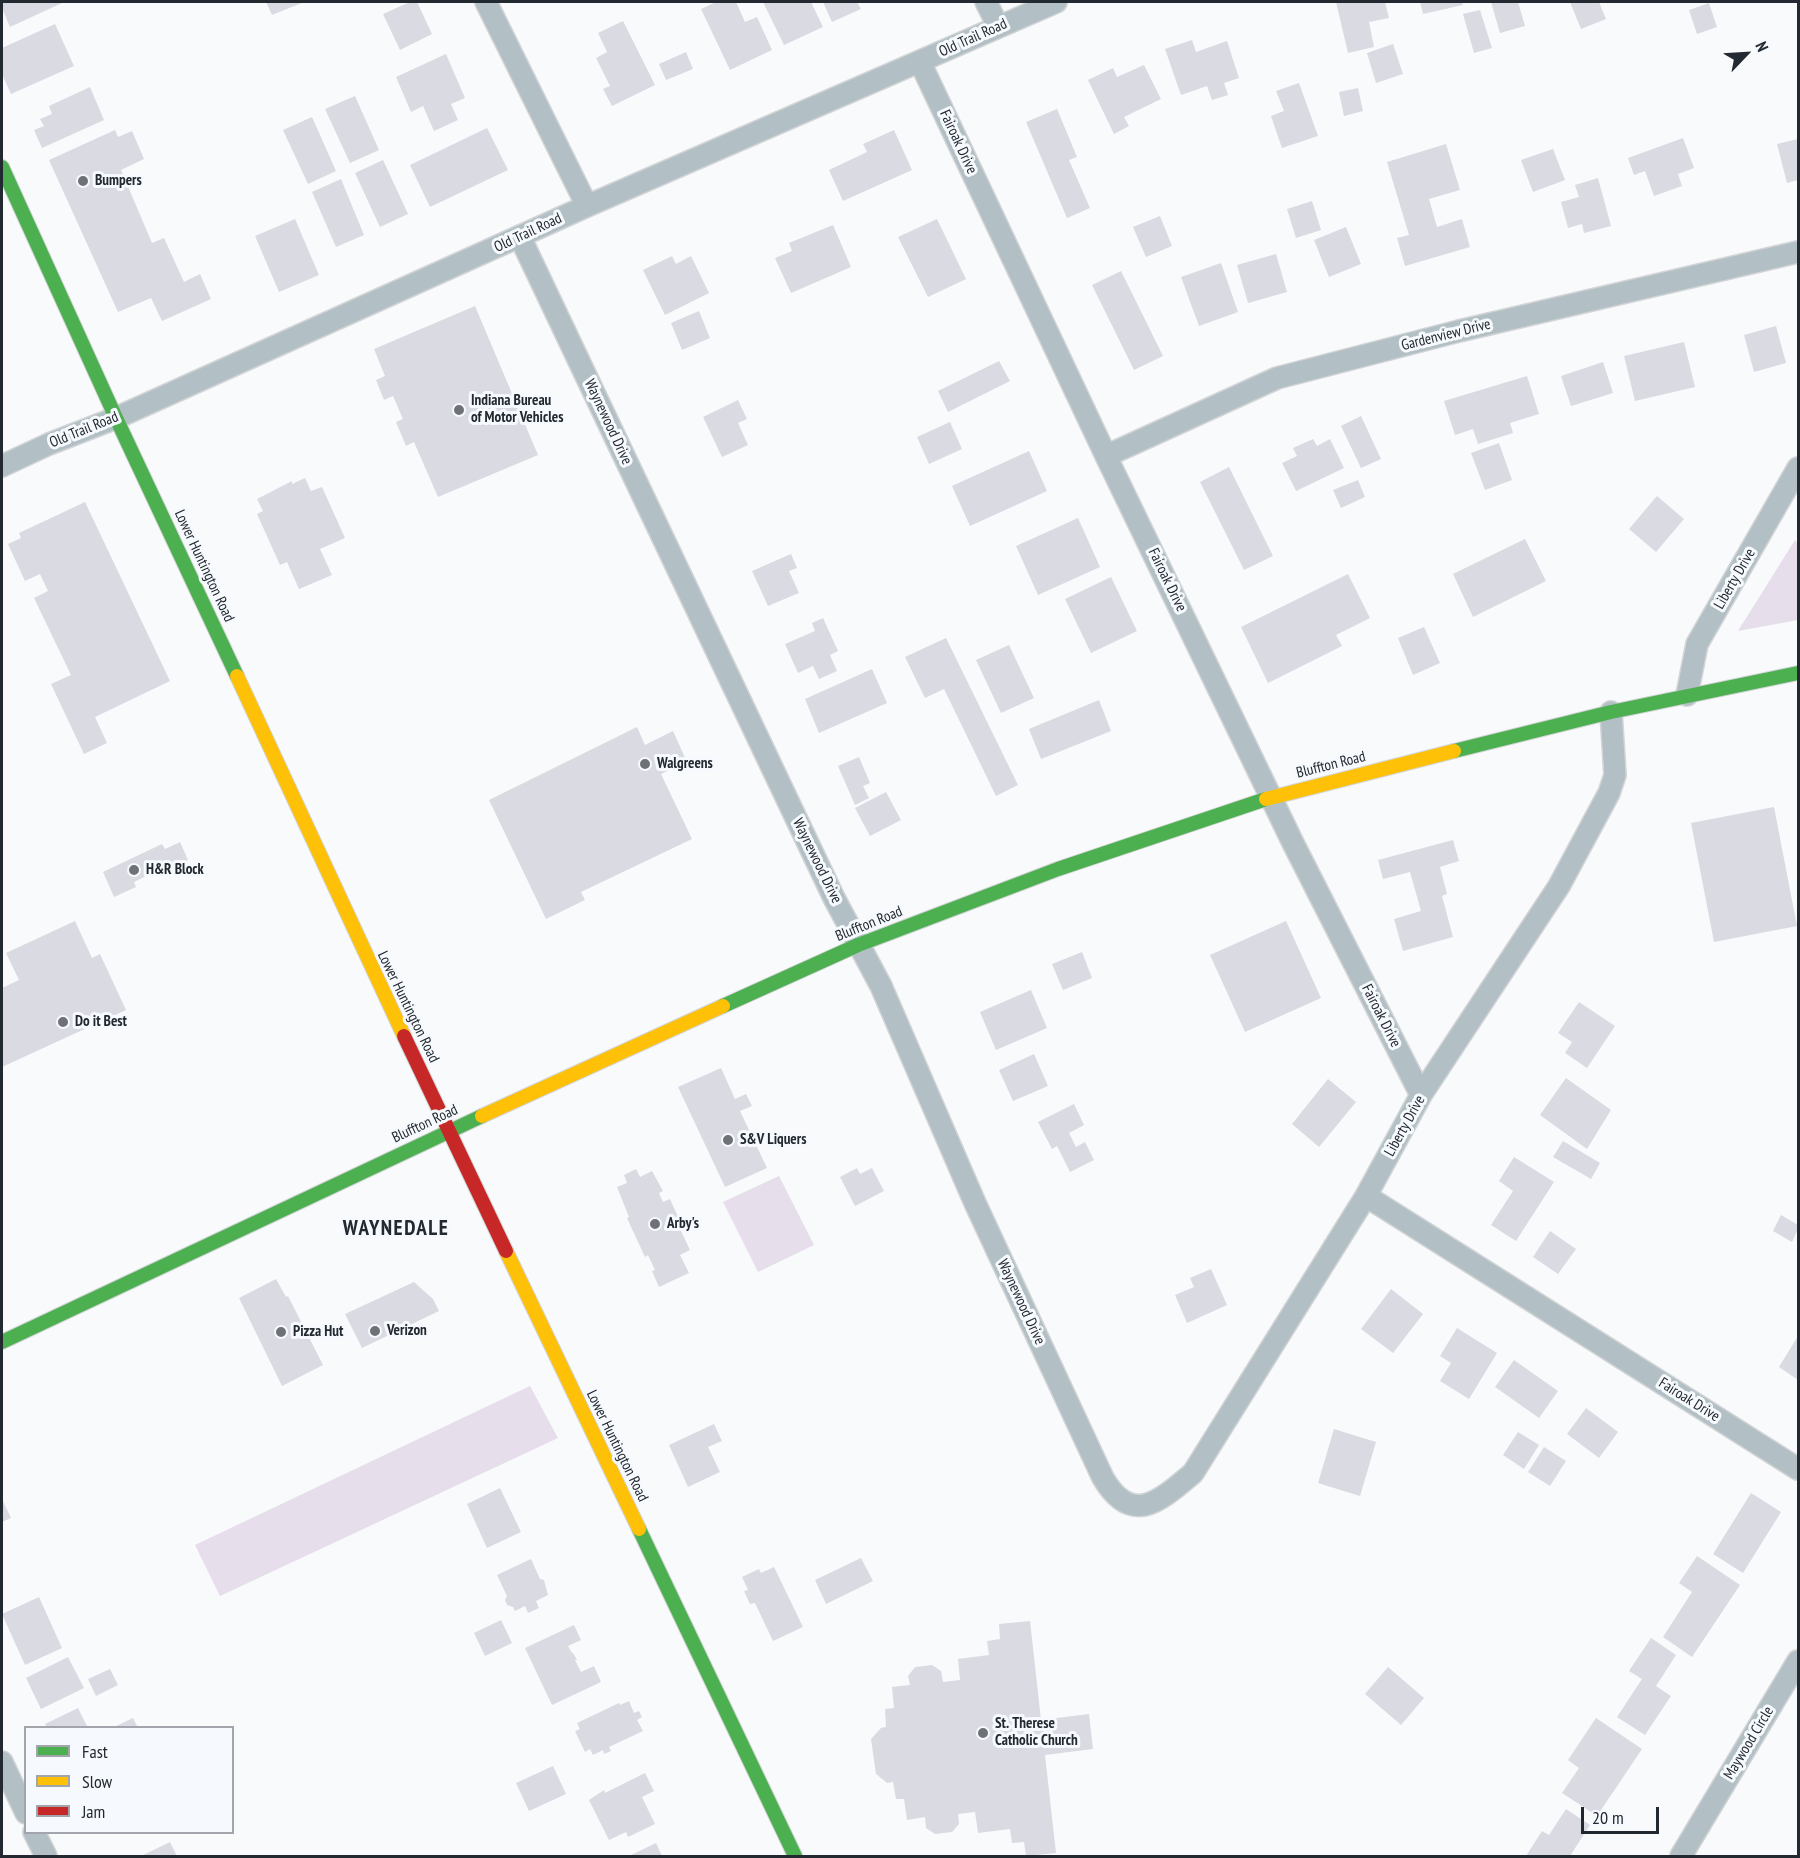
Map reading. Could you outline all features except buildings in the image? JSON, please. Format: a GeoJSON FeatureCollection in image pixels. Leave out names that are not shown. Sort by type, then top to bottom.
{"type":"FeatureCollection","features":[{"type":"Feature","properties":{"kind":"main road","name":"Lower Huntington Road"},"geometry":{"type":"LineString","coordinates":[[2,167],[116,418],[286,779],[364,953],[795,1857]]}},
{"type":"Feature","properties":{"kind":"main road","name":"Bluffton Road"},"geometry":{"type":"LineString","coordinates":[[2,1342],[450,1131],[858,945],[1058,869],[1272,797],[1611,712],[1798,673]]}},
{"type":"Feature","properties":{"kind":"street"},"geometry":{"type":"LineString","coordinates":[[486,2],[587,206]]}},
{"type":"Feature","properties":{"kind":"street"},"geometry":{"type":"LineString","coordinates":[[986,2],[999,26]]}},
{"type":"Feature","properties":{"kind":"street","name":"Old Trail Road"},"geometry":{"type":"LineString","coordinates":[[2,466],[49,444],[116,418],[587,206],[1056,2]]}},
{"type":"Feature","properties":{"kind":"street","name":"Fairoak Drive"},"geometry":{"type":"LineString","coordinates":[[920,62],[1106,456],[1293,843],[1421,1095]]}},
{"type":"Feature","properties":{"kind":"street","name":"Waynewood Drive"},"geometry":{"type":"LineString","coordinates":[[520,237],[834,898],[881,986],[975,1203],[1102,1478],[1111,1492],[1124,1503],[1137,1507]]}},
{"type":"Feature","properties":{"kind":"street","name":"Gardenview Drive"},"geometry":{"type":"LineString","coordinates":[[1106,456],[1277,378],[1459,332],[1798,252]]}},
{"type":"Feature","properties":{"kind":"street","name":"Liberty Drive"},"geometry":{"type":"LineString","coordinates":[[1687,695],[1697,644],[1798,468]]}},
{"type":"Feature","properties":{"kind":"street","name":"Liberty Drive"},"geometry":{"type":"LineString","coordinates":[[1137,1507],[1155,1501],[1172,1491],[1193,1473],[1366,1196],[1421,1095],[1559,886],[1609,793],[1615,775],[1611,712]]}},
{"type":"Feature","properties":{"kind":"street","name":"Fairoak Drive"},"geometry":{"type":"LineString","coordinates":[[1366,1196],[1798,1469]]}},
{"type":"Feature","properties":{"kind":"street","name":"Maywood Circle"},"geometry":{"type":"LineString","coordinates":[[1681,1857],[1798,1661]]}},
{"type":"Feature","properties":{"kind":"street"},"geometry":{"type":"LineString","coordinates":[[2,1762],[24,1809]]}},
{"type":"Feature","properties":{"kind":"street"},"geometry":{"type":"LineString","coordinates":[[34,1834],[46,1857]]}},
{"type":"Feature","properties":{"kind":"shaded area"},"geometry":{"type":"Polygon","coordinates":[[[1795,540],[1798,543],[1798,620],[1738,631],[1795,540]]]}},
{"type":"Feature","properties":{"kind":"shaded area"},"geometry":{"type":"Polygon","coordinates":[[[779,1176],[814,1245],[758,1272],[723,1202],[779,1176]]]}},
{"type":"Feature","properties":{"kind":"shaded area"},"geometry":{"type":"Polygon","coordinates":[[[530,1386],[558,1438],[220,1596],[195,1545],[530,1386]]]}},
{"type":"Feature","properties":{"kind":"traffic: fast"},"geometry":{"type":"LineString","coordinates":[[2,167],[237,676]]}},
{"type":"Feature","properties":{"kind":"traffic: fast"},"geometry":{"type":"LineString","coordinates":[[1454,751],[1611,712],[1798,673]]}},
{"type":"Feature","properties":{"kind":"traffic: fast"},"geometry":{"type":"LineString","coordinates":[[723,1006],[858,945],[1058,869],[1266,799]]}},
{"type":"Feature","properties":{"kind":"traffic: fast"},"geometry":{"type":"LineString","coordinates":[[2,1342],[482,1116]]}},
{"type":"Feature","properties":{"kind":"traffic: fast"},"geometry":{"type":"LineString","coordinates":[[639,1529],[795,1856]]}},
{"type":"Feature","properties":{"kind":"traffic: slow"},"geometry":{"type":"LineString","coordinates":[[237,676],[404,1036]]}},
{"type":"Feature","properties":{"kind":"traffic: slow"},"geometry":{"type":"LineString","coordinates":[[1266,799],[1454,751]]}},
{"type":"Feature","properties":{"kind":"traffic: slow"},"geometry":{"type":"LineString","coordinates":[[482,1116],[723,1006]]}},
{"type":"Feature","properties":{"kind":"traffic: slow"},"geometry":{"type":"LineString","coordinates":[[506,1251],[639,1529]]}},
{"type":"Feature","properties":{"kind":"traffic: jam"},"geometry":{"type":"LineString","coordinates":[[404,1036],[506,1251]]}},
{"type":"Feature","properties":{"kind":"place","name":"Bumpers"},"geometry":{"type":"Point","coordinates":[83,181]}},
{"type":"Feature","properties":{"kind":"place","name":"Indiana Bureau of Motor Vehicles"},"geometry":{"type":"Point","coordinates":[459,410]}},
{"type":"Feature","properties":{"kind":"place","name":"Walgreens"},"geometry":{"type":"Point","coordinates":[645,764]}},
{"type":"Feature","properties":{"kind":"place","name":"H&R Block"},"geometry":{"type":"Point","coordinates":[134,870]}},
{"type":"Feature","properties":{"kind":"place","name":"Do it Best"},"geometry":{"type":"Point","coordinates":[63,1022]}},
{"type":"Feature","properties":{"kind":"place","name":"S&V Liquers"},"geometry":{"type":"Point","coordinates":[728,1140]}},
{"type":"Feature","properties":{"kind":"place","name":"Arby's"},"geometry":{"type":"Point","coordinates":[655,1224]}},
{"type":"Feature","properties":{"kind":"place","name":"Verizon"},"geometry":{"type":"Point","coordinates":[375,1331]}},
{"type":"Feature","properties":{"kind":"place","name":"Pizza Hut"},"geometry":{"type":"Point","coordinates":[281,1332]}},
{"type":"Feature","properties":{"kind":"place","name":"St. Therese Catholic Church"},"geometry":{"type":"Point","coordinates":[983,1733]}},
{"type":"Feature","properties":{"kind":"district","name":"WAYNEDALE"},"geometry":{"type":"Point","coordinates":[396,1229]}}]}
